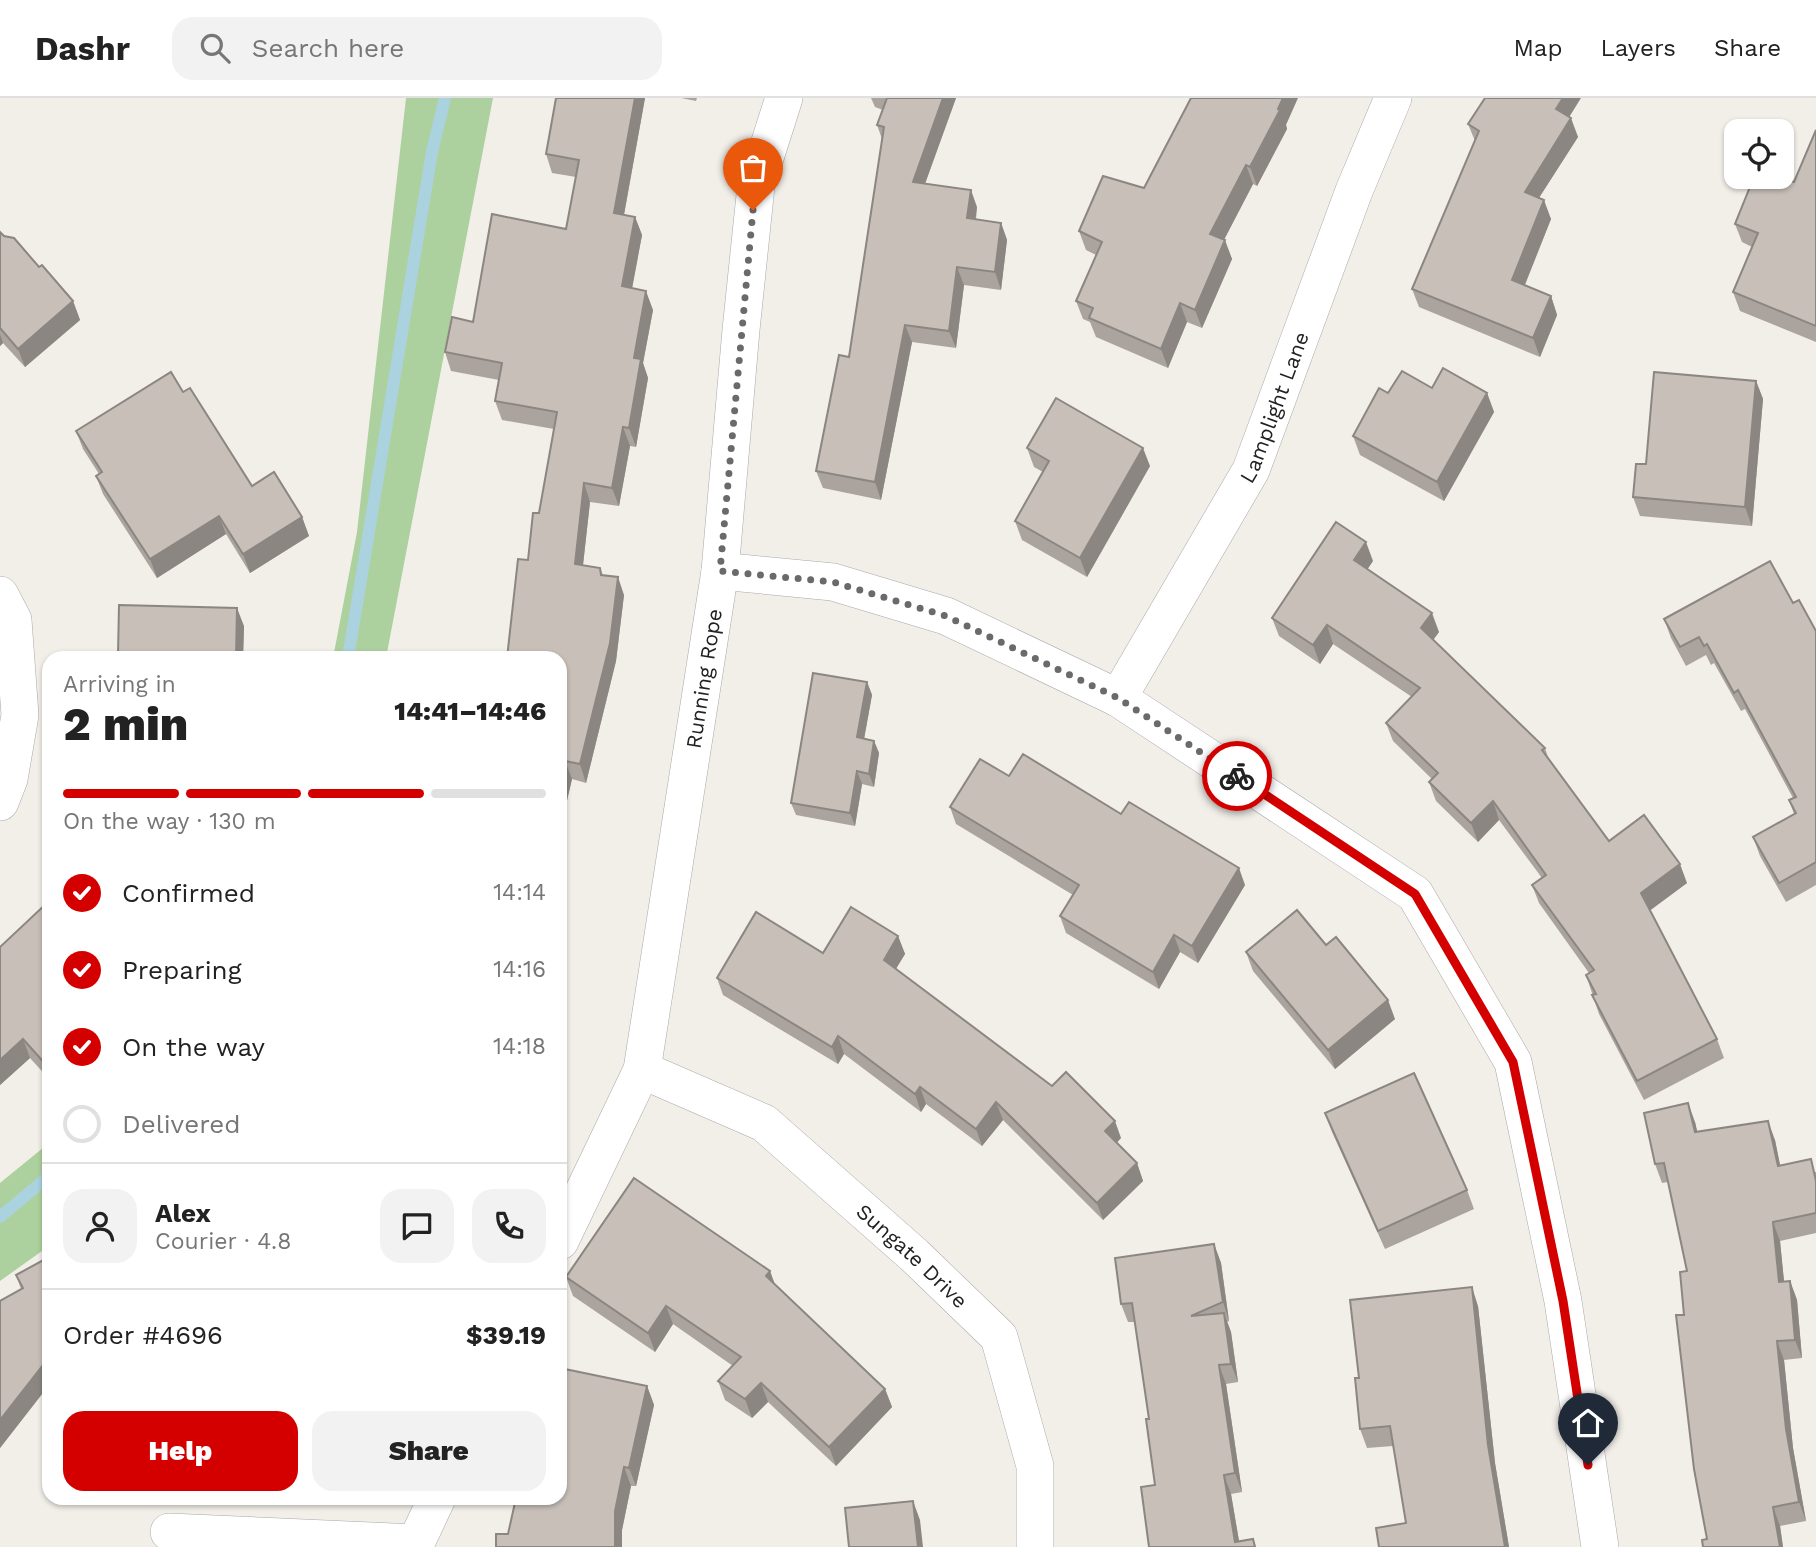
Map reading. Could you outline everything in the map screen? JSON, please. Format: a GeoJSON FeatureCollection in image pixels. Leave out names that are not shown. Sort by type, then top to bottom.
{"type":"FeatureCollection","features":[{"type":"Feature","properties":{"kind":"street","name":"Running Rope"},"geometry":{"type":"LineString","coordinates":[[567,1226],[642,1070],[720,571],[756,186],[784,98]]}},
{"type":"Feature","properties":{"kind":"street","name":"Lamplight Lane"},"geometry":{"type":"LineString","coordinates":[[1118,698],[1251,470],[1354,191],[1393,98]]}},
{"type":"Feature","properties":{"kind":"street"},"geometry":{"type":"LineString","coordinates":[[720,571],[833,582],[946,616],[1118,698],[1415,894],[1513,1062],[1563,1301],[1600,1547]]}},
{"type":"Feature","properties":{"kind":"street"},"geometry":{"type":"LineString","coordinates":[[0,594],[13,620],[20,715],[9,779],[0,802]]}},
{"type":"Feature","properties":{"kind":"street","name":"Sungate Drive"},"geometry":{"type":"LineString","coordinates":[[642,1070],[764,1123],[914,1255],[999,1337],[1035,1466],[1035,1547]]}},
{"type":"Feature","properties":{"kind":"street"},"geometry":{"type":"LineString","coordinates":[[169,1532],[416,1545],[434,1505]]}},
{"type":"Feature","properties":{"kind":"green space"},"geometry":{"type":"Polygon","coordinates":[[[406,98],[493,98],[387,651],[334,651],[357,532],[406,98]]]}},
{"type":"Feature","properties":{"kind":"green space"},"geometry":{"type":"Polygon","coordinates":[[[42,1149],[42,1251],[0,1281],[0,1183],[42,1149]]]}},
{"type":"Feature","properties":{"kind":"building"},"geometry":{"type":"Polygon","coordinates":[[[556,98],[635,98],[614,213],[635,217],[622,286],[646,291],[634,358],[641,359],[629,428],[623,427],[612,488],[584,483],[575,564],[600,568],[601,575],[618,577],[610,643],[580,764],[567,761],[567,651],[508,651],[518,559],[528,560],[533,513],[539,513],[557,412],[495,401],[502,363],[445,352],[452,317],[473,322],[492,214],[566,229],[579,160],[546,154],[556,98]]]}},
{"type":"Feature","properties":{"kind":"building"},"geometry":{"type":"Polygon","coordinates":[[[887,98],[943,98],[913,182],[971,190],[967,218],[1001,223],[995,272],[957,267],[949,331],[905,325],[875,482],[816,471],[839,355],[849,357],[884,127],[877,125],[887,98]]]}},
{"type":"Feature","properties":{"kind":"building"},"geometry":{"type":"Polygon","coordinates":[[[1191,98],[1283,98],[1278,109],[1280,110],[1250,167],[1246,165],[1210,234],[1225,240],[1195,310],[1180,303],[1161,349],[1089,318],[1093,308],[1076,301],[1102,242],[1079,231],[1103,176],[1144,188],[1191,98]]]}},
{"type":"Feature","properties":{"kind":"building"},"geometry":{"type":"Polygon","coordinates":[[[1485,98],[1563,98],[1556,109],[1571,118],[1525,192],[1544,200],[1512,280],[1551,296],[1533,338],[1412,289],[1479,131],[1468,124],[1485,98]]]}},
{"type":"Feature","properties":{"kind":"building"},"geometry":{"type":"Polygon","coordinates":[[[1816,130],[1816,326],[1733,292],[1758,233],[1735,224],[1749,189],[1794,189],[1794,182],[1816,130]]]}},
{"type":"Feature","properties":{"kind":"building"},"geometry":{"type":"Polygon","coordinates":[[[0,232],[4,236],[14,238],[73,301],[18,349],[0,328],[0,232]]]}},
{"type":"Feature","properties":{"kind":"building"},"geometry":{"type":"Polygon","coordinates":[[[1443,368],[1487,393],[1437,482],[1353,436],[1379,388],[1388,393],[1402,371],[1432,388],[1443,368]]]}},
{"type":"Feature","properties":{"kind":"building"},"geometry":{"type":"Polygon","coordinates":[[[171,372],[183,392],[190,388],[252,486],[274,472],[302,517],[243,554],[219,516],[150,559],[96,476],[102,472],[76,431],[171,372]]]}},
{"type":"Feature","properties":{"kind":"building"},"geometry":{"type":"Polygon","coordinates":[[[1654,372],[1756,381],[1745,507],[1633,497],[1636,464],[1646,464],[1654,372]]]}},
{"type":"Feature","properties":{"kind":"building"},"geometry":{"type":"Polygon","coordinates":[[[1056,398],[1143,448],[1080,558],[1015,521],[1049,461],[1027,448],[1056,398]]]}},
{"type":"Feature","properties":{"kind":"building"},"geometry":{"type":"Polygon","coordinates":[[[1336,522],[1366,542],[1354,560],[1432,613],[1421,628],[1545,748],[1542,750],[1609,841],[1644,815],[1680,864],[1641,893],[1717,1039],[1637,1081],[1592,995],[1596,994],[1586,975],[1594,970],[1532,885],[1546,875],[1493,801],[1471,823],[1429,782],[1438,773],[1386,723],[1420,688],[1327,625],[1313,645],[1272,618],[1336,522]]]}},
{"type":"Feature","properties":{"kind":"building"},"geometry":{"type":"Polygon","coordinates":[[[1770,561],[1793,603],[1799,600],[1816,631],[1816,862],[1779,883],[1753,837],[1796,813],[1789,800],[1796,797],[1738,690],[1734,693],[1707,644],[1704,646],[1699,637],[1680,647],[1664,619],[1770,561]]]}},
{"type":"Feature","properties":{"kind":"building"},"geometry":{"type":"Polygon","coordinates":[[[119,605],[237,608],[236,651],[118,651],[119,605]]]}},
{"type":"Feature","properties":{"kind":"building"},"geometry":{"type":"Polygon","coordinates":[[[813,673],[867,682],[857,737],[874,741],[869,774],[857,771],[850,813],[791,803],[813,673]]]}},
{"type":"Feature","properties":{"kind":"building"},"geometry":{"type":"Polygon","coordinates":[[[1023,754],[1121,814],[1129,802],[1239,868],[1192,946],[1174,935],[1153,972],[1060,916],[1079,885],[950,807],[980,759],[1009,776],[1023,754]]]}},
{"type":"Feature","properties":{"kind":"building"},"geometry":{"type":"Polygon","coordinates":[[[851,907],[898,936],[884,960],[1052,1086],[1066,1072],[1115,1121],[1105,1131],[1137,1163],[1097,1203],[996,1102],[976,1129],[920,1087],[915,1094],[838,1036],[832,1047],[717,978],[756,912],[823,953],[851,907]]]}},
{"type":"Feature","properties":{"kind":"building"},"geometry":{"type":"Polygon","coordinates":[[[42,908],[42,1060],[23,1039],[0,1060],[0,947],[42,908]]]}},
{"type":"Feature","properties":{"kind":"building"},"geometry":{"type":"Polygon","coordinates":[[[1297,910],[1326,945],[1336,937],[1388,1000],[1328,1050],[1246,952],[1297,910]]]}},
{"type":"Feature","properties":{"kind":"building"},"geometry":{"type":"Polygon","coordinates":[[[1414,1073],[1467,1190],[1378,1231],[1325,1113],[1414,1073]]]}},
{"type":"Feature","properties":{"kind":"building"},"geometry":{"type":"Polygon","coordinates":[[[1688,1103],[1695,1132],[1768,1121],[1778,1166],[1811,1159],[1816,1181],[1816,1213],[1773,1222],[1779,1282],[1790,1281],[1795,1340],[1777,1341],[1786,1429],[1799,1502],[1773,1507],[1780,1547],[1703,1547],[1702,1540],[1707,1539],[1694,1469],[1676,1315],[1684,1315],[1680,1272],[1687,1271],[1664,1163],[1655,1164],[1644,1113],[1688,1103]]]}},
{"type":"Feature","properties":{"kind":"building"},"geometry":{"type":"Polygon","coordinates":[[[634,1178],[770,1271],[766,1276],[885,1389],[829,1447],[761,1383],[745,1399],[718,1381],[741,1357],[666,1306],[648,1333],[567,1276],[634,1178]]]}},
{"type":"Feature","properties":{"kind":"building"},"geometry":{"type":"Polygon","coordinates":[[[1214,1244],[1223,1302],[1191,1316],[1224,1313],[1231,1364],[1219,1365],[1235,1473],[1224,1475],[1235,1542],[1253,1539],[1255,1547],[1149,1547],[1141,1487],[1155,1485],[1146,1419],[1149,1419],[1132,1303],[1121,1304],[1115,1258],[1214,1244]]]}},
{"type":"Feature","properties":{"kind":"building"},"geometry":{"type":"Polygon","coordinates":[[[42,1261],[42,1366],[0,1420],[0,1301],[23,1288],[16,1275],[42,1261]]]}},
{"type":"Feature","properties":{"kind":"building"},"geometry":{"type":"Polygon","coordinates":[[[1472,1287],[1488,1445],[1505,1547],[1379,1547],[1376,1528],[1406,1523],[1390,1426],[1360,1429],[1355,1378],[1359,1378],[1350,1300],[1472,1287]]]}},
{"type":"Feature","properties":{"kind":"building"},"geometry":{"type":"Polygon","coordinates":[[[567,1369],[647,1386],[629,1468],[624,1467],[615,1511],[615,1547],[496,1547],[496,1534],[508,1534],[514,1505],[567,1505],[567,1369]]]}},
{"type":"Feature","properties":{"kind":"building"},"geometry":{"type":"Polygon","coordinates":[[[913,1501],[918,1547],[849,1547],[845,1508],[913,1501]]]}},
{"type":"Feature","properties":{"kind":"waterway"},"geometry":{"type":"LineString","coordinates":[[349,651],[432,152],[445,98]]}},
{"type":"Feature","properties":{"kind":"waterway"},"geometry":{"type":"LineString","coordinates":[[0,1217],[42,1182]]}},
{"type":"Feature","properties":{"kind":"way so far"},"geometry":{"type":"LineString","coordinates":[[753,210],[720,571],[833,582],[946,616],[1118,698],[1237,776]]}},
{"type":"Feature","properties":{"kind":"route"},"geometry":{"type":"LineString","coordinates":[[1237,776],[1415,894],[1513,1062],[1563,1301],[1588,1465]]}}]}
